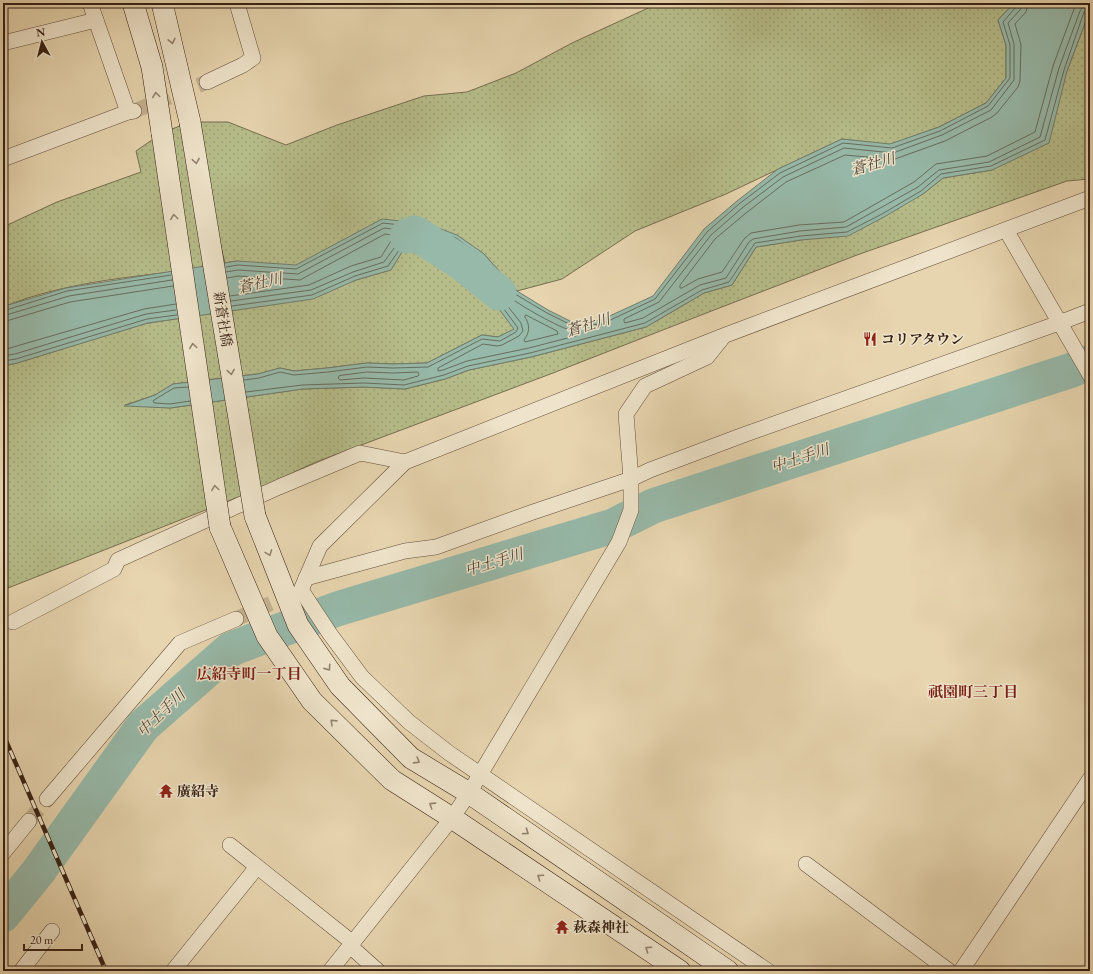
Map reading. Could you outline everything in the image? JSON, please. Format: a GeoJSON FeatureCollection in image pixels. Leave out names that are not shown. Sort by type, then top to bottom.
{"type":"FeatureCollection","features":[{"type":"Feature","properties":{"kind":"street"},"geometry":{"type":"LineString","coordinates":[[3,159],[131,111],[90,3]]}},
{"type":"Feature","properties":{"kind":"street"},"geometry":{"type":"LineString","coordinates":[[133,3],[152,67],[220,526],[267,636],[312,701],[392,780],[452,818],[680,971]]}},
{"type":"Feature","properties":{"kind":"street","name":"新蒼社橋"},"geometry":{"type":"LineString","coordinates":[[162,3],[190,122],[255,516],[298,625],[340,686],[411,758],[470,793],[728,971]]}},
{"type":"Feature","properties":{"kind":"street"},"geometry":{"type":"LineString","coordinates":[[207,82],[243,65],[253,58],[238,3]]}},
{"type":"Feature","properties":{"kind":"street"},"geometry":{"type":"LineString","coordinates":[[3,43],[96,20]]}},
{"type":"Feature","properties":{"kind":"street"},"geometry":{"type":"LineString","coordinates":[[304,585],[320,546],[405,462],[723,336],[1090,198]]}},
{"type":"Feature","properties":{"kind":"street"},"geometry":{"type":"LineString","coordinates":[[1006,230],[1088,373]]}},
{"type":"Feature","properties":{"kind":"street"},"geometry":{"type":"LineString","coordinates":[[304,585],[405,551],[436,547],[631,479],[650,470],[746,434],[1060,324],[1090,311]]}},
{"type":"Feature","properties":{"kind":"street"},"geometry":{"type":"LineString","coordinates":[[330,971],[452,818],[470,793],[619,542],[631,510],[631,479],[626,414],[645,386],[707,357],[723,336]]}},
{"type":"Feature","properties":{"kind":"street"},"geometry":{"type":"LineString","coordinates":[[13,622],[114,570],[118,560],[279,487],[360,453],[405,462]]}},
{"type":"Feature","properties":{"kind":"street"},"geometry":{"type":"LineString","coordinates":[[304,585],[330,634],[362,677],[409,722],[449,753],[768,971]]}},
{"type":"Feature","properties":{"kind":"street"},"geometry":{"type":"LineString","coordinates":[[47,799],[180,643],[236,619]]}},
{"type":"Feature","properties":{"kind":"street"},"geometry":{"type":"LineString","coordinates":[[961,971],[1090,779]]}},
{"type":"Feature","properties":{"kind":"street"},"geometry":{"type":"LineString","coordinates":[[3,853],[29,821]]}},
{"type":"Feature","properties":{"kind":"street"},"geometry":{"type":"LineString","coordinates":[[230,845],[352,945],[378,971]]}},
{"type":"Feature","properties":{"kind":"street"},"geometry":{"type":"LineString","coordinates":[[806,864],[949,971]]}},
{"type":"Feature","properties":{"kind":"street"},"geometry":{"type":"LineString","coordinates":[[173,971],[257,867]]}},
{"type":"Feature","properties":{"kind":"street"},"geometry":{"type":"LineString","coordinates":[[21,971],[52,931]]}},
{"type":"Feature","properties":{"kind":"green space"},"geometry":{"type":"Polygon","coordinates":[[[659,3],[1014,3],[998,20],[1006,45],[1006,78],[986,103],[939,127],[890,145],[842,139],[726,194],[635,231],[562,279],[517,291],[483,253],[428,224],[297,273],[237,261],[225,263],[192,129],[214,267],[133,276],[80,285],[28,298],[3,307],[3,227],[57,202],[141,172],[136,151],[162,133],[190,122],[228,122],[286,145],[337,125],[424,96],[467,92],[516,73],[572,43],[659,3]]]}},
{"type":"Feature","properties":{"kind":"green space"},"geometry":{"type":"Polygon","coordinates":[[[1090,10],[1089,179],[1067,181],[857,255],[553,373],[316,462],[251,492],[3,590],[3,366],[143,324],[259,306],[390,270],[407,244],[462,263],[515,329],[498,337],[482,335],[427,363],[367,363],[294,371],[280,368],[258,374],[173,384],[155,395],[125,405],[171,408],[302,389],[364,387],[405,389],[445,379],[469,370],[531,357],[646,327],[704,293],[732,285],[756,247],[801,240],[923,194],[943,178],[992,170],[1067,71],[1090,10]]]}},
{"type":"Feature","properties":{"kind":"water"},"geometry":{"type":"Polygon","coordinates":[[[1014,3],[1090,3],[1090,10],[1067,71],[1049,143],[992,170],[943,178],[923,194],[848,236],[801,240],[756,247],[732,285],[704,293],[646,327],[531,357],[469,370],[445,379],[405,389],[364,387],[303,389],[170,408],[124,406],[155,395],[173,384],[258,374],[280,368],[294,371],[367,363],[427,363],[482,335],[498,337],[514,329],[456,256],[407,244],[391,270],[356,280],[313,299],[148,323],[3,366],[3,307],[8,305],[66,288],[237,261],[296,265],[382,219],[428,224],[457,235],[483,253],[517,291],[548,310],[574,323],[601,320],[653,296],[704,229],[778,169],[842,139],[890,144],[939,127],[986,103],[1006,78],[1006,45],[998,20],[1014,3]]]}},
{"type":"Feature","properties":{"kind":"waterway","name":"蒼社川"},"geometry":{"type":"LineString","coordinates":[[407,236],[415,233],[462,263],[499,293]]}},
{"type":"Feature","properties":{"kind":"waterway","name":"中土手川"},"geometry":{"type":"LineString","coordinates":[[3,915],[38,872],[143,726],[231,649],[337,609],[613,526],[653,506],[1072,370],[1090,362]]}},
{"type":"Feature","properties":{"kind":"tunnel"},"geometry":{"type":"LineString","coordinates":[[134,111],[207,82]]}},
{"type":"Feature","properties":{"kind":"tunnel"},"geometry":{"type":"LineString","coordinates":[[236,619],[296,592]]}},
{"type":"Feature","properties":{"kind":"tunnel"},"geometry":{"type":"LineString","coordinates":[[29,821],[47,799]]}},
{"type":"Feature","properties":{"kind":"railway"},"geometry":{"type":"LineString","coordinates":[[3,734],[106,971]]}},
{"type":"Feature","properties":{"kind":"place","name":"コリアタウン"},"geometry":{"type":"Point","coordinates":[870,339]}},
{"type":"Feature","properties":{"kind":"place","name":"廣紹寺"},"geometry":{"type":"Point","coordinates":[166,791]}},
{"type":"Feature","properties":{"kind":"place","name":"萩森神社"},"geometry":{"type":"Point","coordinates":[562,927]}},
{"type":"Feature","properties":{"kind":"district","name":"広紹寺町一丁目"},"geometry":{"type":"Point","coordinates":[249,674]}},
{"type":"Feature","properties":{"kind":"district","name":"祇園町三丁目"},"geometry":{"type":"Point","coordinates":[973,692]}}]}
